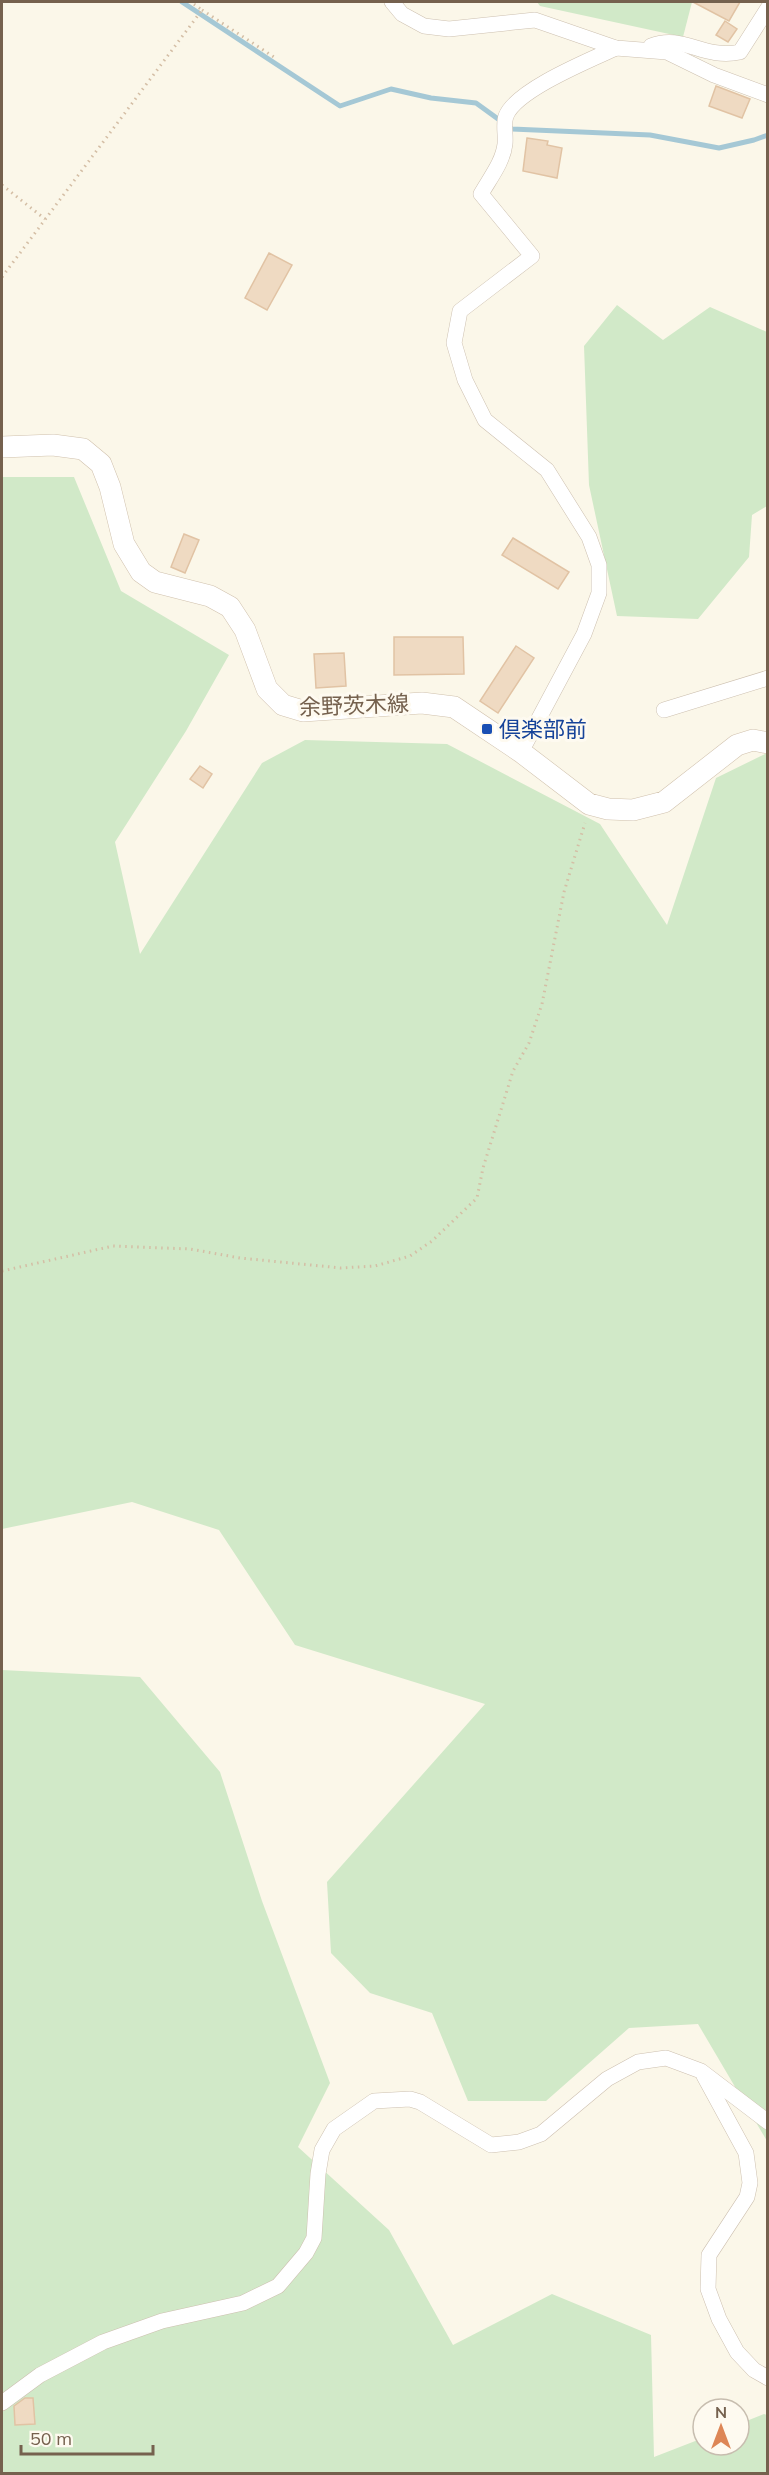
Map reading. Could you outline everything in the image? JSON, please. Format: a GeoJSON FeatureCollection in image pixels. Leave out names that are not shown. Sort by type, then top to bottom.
{"type":"FeatureCollection","features":[{"type":"Feature","properties":{"kind":"main road","name":"余野茨木線"},"geometry":{"type":"LineString","coordinates":[[2,447],[53,445],[83,449],[101,464],[110,487],[124,544],[141,572],[155,582],[210,596],[230,607],[245,630],[267,689],[283,705],[303,711],[422,703],[454,707],[521,752],[589,804],[608,809],[633,810],[664,802],[737,745],[753,740],[768,743]]}},
{"type":"Feature","properties":{"kind":"street"},"geometry":{"type":"LineString","coordinates":[[392,2],[402,14],[423,26],[449,29],[535,20],[616,48],[667,52],[714,75],[768,95]]}},
{"type":"Feature","properties":{"kind":"street"},"geometry":{"type":"LineString","coordinates":[[643,50],[663,42],[675,42],[711,54],[726,55],[740,52],[768,8]]}},
{"type":"Feature","properties":{"kind":"street"},"geometry":{"type":"LineString","coordinates":[[521,752],[584,634],[598,593],[598,565],[589,537],[547,471],[485,420],[465,380],[454,344],[460,311],[532,256],[481,194],[496,169],[505,145],[506,118],[513,104],[542,84],[616,48]]}},
{"type":"Feature","properties":{"kind":"street"},"geometry":{"type":"LineString","coordinates":[[664,710],[768,678]]}},
{"type":"Feature","properties":{"kind":"street"},"geometry":{"type":"LineString","coordinates":[[2,2403],[40,2375],[103,2342],[162,2321],[243,2303],[278,2286],[306,2253],[314,2238],[318,2174],[322,2150],[334,2129],[374,2101],[410,2099],[420,2102],[491,2145],[519,2142],[541,2134],[607,2079],[638,2062],[666,2058],[701,2071],[768,2122]]}},
{"type":"Feature","properties":{"kind":"street"},"geometry":{"type":"LineString","coordinates":[[701,2071],[746,2153],[750,2183],[747,2197],[709,2255],[708,2289],[719,2319],[737,2352],[754,2370],[768,2378]]}},
{"type":"Feature","properties":{"kind":"path"},"geometry":{"type":"LineString","coordinates":[[190,2],[274,57]]}},
{"type":"Feature","properties":{"kind":"path"},"geometry":{"type":"LineString","coordinates":[[2,278],[202,10]]}},
{"type":"Feature","properties":{"kind":"path"},"geometry":{"type":"LineString","coordinates":[[2,185],[45,219]]}},
{"type":"Feature","properties":{"kind":"path"},"geometry":{"type":"LineString","coordinates":[[2,1271],[113,1246],[190,1249],[240,1258],[341,1268],[375,1266],[410,1256],[432,1241],[477,1198],[483,1168],[513,1071],[529,1043],[542,1004],[564,892],[589,804]]}},
{"type":"Feature","properties":{"kind":"green space"},"geometry":{"type":"Polygon","coordinates":[[[537,2],[692,2],[683,37],[540,6],[537,2]]]}},
{"type":"Feature","properties":{"kind":"green space"},"geometry":{"type":"Polygon","coordinates":[[[617,305],[663,340],[710,307],[767,332],[767,506],[752,515],[749,557],[698,619],[617,616],[589,485],[584,346],[617,305]]]}},
{"type":"Feature","properties":{"kind":"green space"},"geometry":{"type":"Polygon","coordinates":[[[2,477],[74,477],[121,591],[229,655],[186,731],[115,842],[140,954],[262,763],[305,740],[447,744],[600,824],[667,925],[716,778],[767,753],[767,2141],[698,2024],[629,2028],[546,2101],[468,2101],[432,2013],[370,1993],[331,1953],[327,1882],[485,1704],[295,1645],[219,1530],[132,1502],[2,1529],[2,477]]]}},
{"type":"Feature","properties":{"kind":"green space"},"geometry":{"type":"Polygon","coordinates":[[[2,1670],[140,1677],[220,1772],[262,1901],[330,2083],[298,2147],[389,2230],[453,2345],[552,2294],[651,2335],[654,2457],[691,2443],[691,2457],[751,2457],[751,2419],[764,2414],[767,2415],[767,2473],[2,2474],[2,1670]]]}},
{"type":"Feature","properties":{"kind":"building"},"geometry":{"type":"Polygon","coordinates":[[[693,2],[740,2],[729,21],[693,2]]]}},
{"type":"Feature","properties":{"kind":"building"},"geometry":{"type":"Polygon","coordinates":[[[725,21],[737,29],[728,42],[716,35],[725,21]]]}},
{"type":"Feature","properties":{"kind":"building"},"geometry":{"type":"Polygon","coordinates":[[[716,86],[750,99],[742,118],[709,106],[716,86]]]}},
{"type":"Feature","properties":{"kind":"building"},"geometry":{"type":"Polygon","coordinates":[[[527,138],[548,141],[547,145],[562,148],[557,178],[523,171],[527,138]]]}},
{"type":"Feature","properties":{"kind":"building"},"geometry":{"type":"Polygon","coordinates":[[[269,253],[292,265],[267,310],[245,298],[269,253]]]}},
{"type":"Feature","properties":{"kind":"building"},"geometry":{"type":"Polygon","coordinates":[[[184,534],[199,540],[185,573],[171,567],[184,534]]]}},
{"type":"Feature","properties":{"kind":"building"},"geometry":{"type":"Polygon","coordinates":[[[513,538],[569,572],[558,589],[502,555],[513,538]]]}},
{"type":"Feature","properties":{"kind":"building"},"geometry":{"type":"Polygon","coordinates":[[[394,637],[463,637],[464,674],[394,675],[394,637]]]}},
{"type":"Feature","properties":{"kind":"building"},"geometry":{"type":"Polygon","coordinates":[[[516,646],[534,658],[498,713],[480,701],[516,646]]]}},
{"type":"Feature","properties":{"kind":"building"},"geometry":{"type":"Polygon","coordinates":[[[344,653],[346,686],[316,688],[314,654],[344,653]]]}},
{"type":"Feature","properties":{"kind":"building"},"geometry":{"type":"Polygon","coordinates":[[[200,766],[212,774],[203,788],[190,779],[200,766]]]}},
{"type":"Feature","properties":{"kind":"building"},"geometry":{"type":"Polygon","coordinates":[[[25,2398],[33,2398],[35,2424],[15,2425],[14,2406],[25,2398]]]}},
{"type":"Feature","properties":{"kind":"waterway"},"geometry":{"type":"LineString","coordinates":[[182,2],[340,106],[391,89],[431,98],[476,103],[512,129],[650,135],[719,148],[768,135]]}},
{"type":"Feature","properties":{"kind":"place","name":"倶楽部前"},"geometry":{"type":"Point","coordinates":[487,729]}}]}
